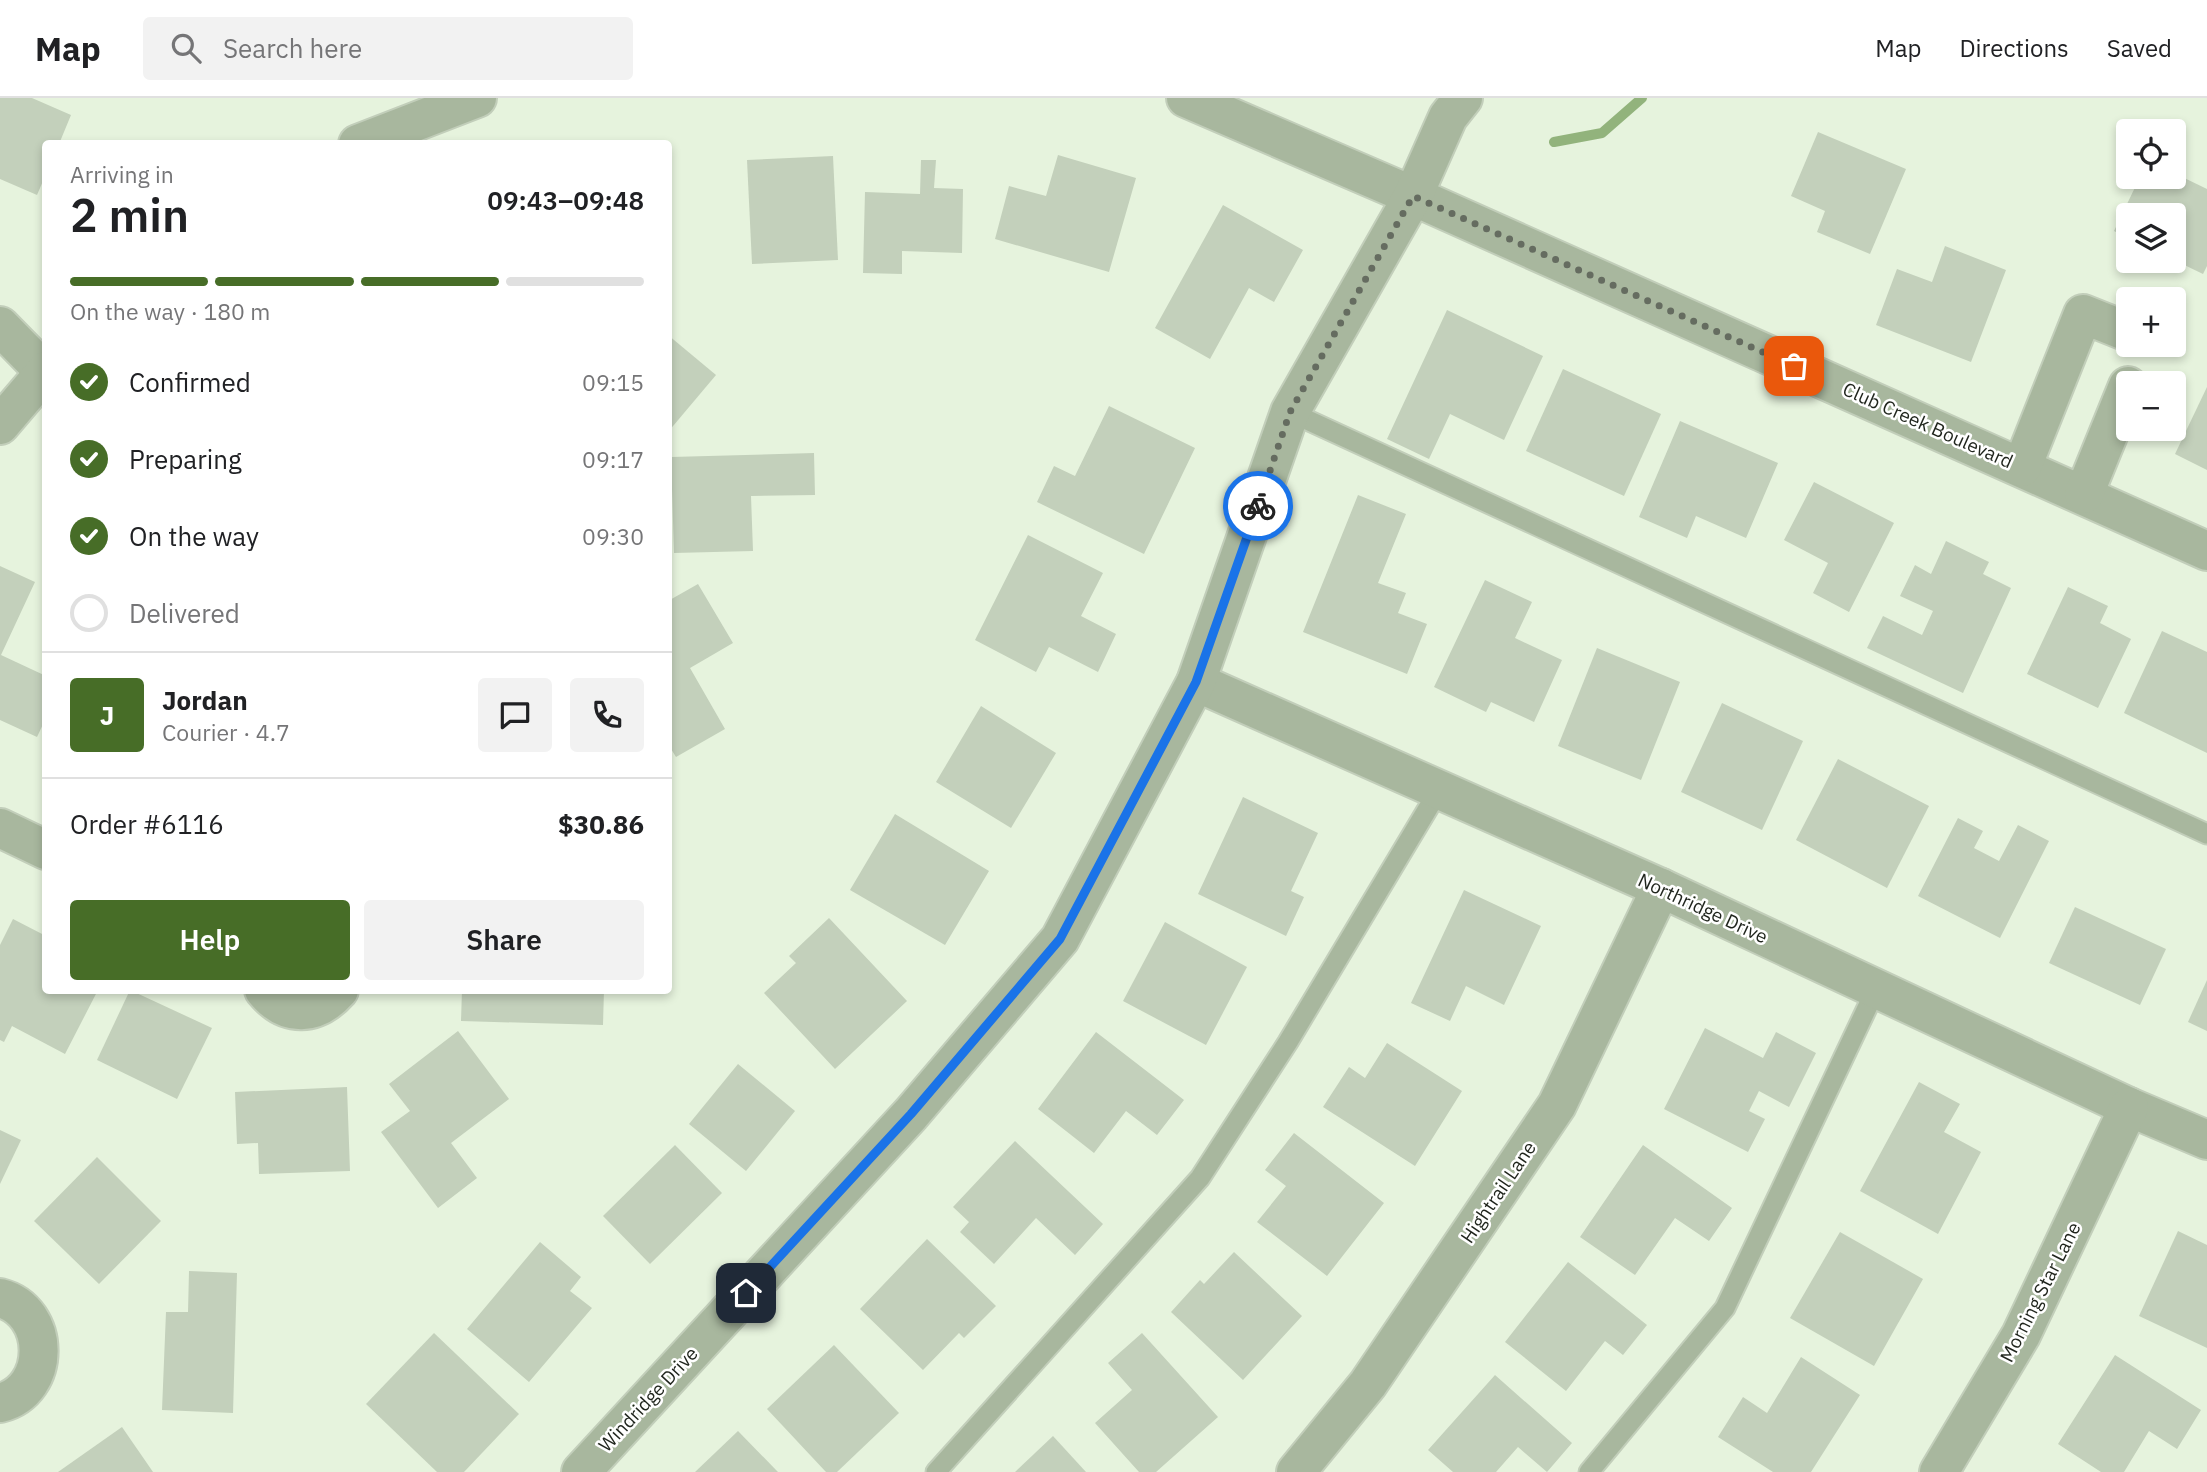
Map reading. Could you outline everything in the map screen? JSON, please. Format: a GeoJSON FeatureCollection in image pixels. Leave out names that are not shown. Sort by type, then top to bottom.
{"type":"FeatureCollection","features":[{"type":"Feature","properties":{"kind":"street"},"geometry":{"type":"LineString","coordinates":[[368,140],[477,98]]}},
{"type":"Feature","properties":{"kind":"street","name":"Club Creek Boulevard"},"geometry":{"type":"LineString","coordinates":[[1186,98],[1413,196],[2207,551]]}},
{"type":"Feature","properties":{"kind":"street","name":"Windridge Drive"},"geometry":{"type":"LineString","coordinates":[[580,1472],[911,1114],[1060,939],[1196,682],[1290,412],[1413,196],[1448,117],[1463,98]]}},
{"type":"Feature","properties":{"kind":"street"},"geometry":{"type":"LineString","coordinates":[[2022,467],[2083,314],[2116,327]]}},
{"type":"Feature","properties":{"kind":"street"},"geometry":{"type":"LineString","coordinates":[[0,326],[42,368]]}},
{"type":"Feature","properties":{"kind":"street"},"geometry":{"type":"LineString","coordinates":[[0,425],[42,375]]}},
{"type":"Feature","properties":{"kind":"street"},"geometry":{"type":"LineString","coordinates":[[2084,494],[2116,414]]}},
{"type":"Feature","properties":{"kind":"street","name":"Northridge Drive"},"geometry":{"type":"LineString","coordinates":[[1196,682],[1661,888],[2129,1107],[2207,1140]]}},
{"type":"Feature","properties":{"kind":"street"},"geometry":{"type":"LineString","coordinates":[[0,828],[42,848]]}},
{"type":"Feature","properties":{"kind":"street","name":"Hightrail Lane"},"geometry":{"type":"LineString","coordinates":[[1296,1472],[1368,1384],[1557,1105],[1661,888]]}},
{"type":"Feature","properties":{"kind":"street"},"geometry":{"type":"LineString","coordinates":[[268,994],[288,1009],[302,1011],[316,1008],[335,994]]}},
{"type":"Feature","properties":{"kind":"street","name":"Morning Star Lane"},"geometry":{"type":"LineString","coordinates":[[1939,1472],[2021,1335],[2129,1107]]}},
{"type":"Feature","properties":{"kind":"street"},"geometry":{"type":"LineString","coordinates":[[0,1298],[23,1310],[33,1324],[39,1341],[40,1358],[34,1375],[23,1391],[7,1402],[0,1403]]}},
{"type":"Feature","properties":{"kind":"lane"},"geometry":{"type":"LineString","coordinates":[[1290,412],[2207,834]]}},
{"type":"Feature","properties":{"kind":"lane"},"geometry":{"type":"LineString","coordinates":[[936,1472],[1200,1178],[1288,1042],[1439,790]]}},
{"type":"Feature","properties":{"kind":"lane"},"geometry":{"type":"LineString","coordinates":[[1590,1472],[1726,1308],[1877,989]]}},
{"type":"Feature","properties":{"kind":"building"},"geometry":{"type":"Polygon","coordinates":[[[0,98],[32,98],[71,115],[61,140],[42,140],[42,183],[37,195],[0,179],[0,98]]]}},
{"type":"Feature","properties":{"kind":"building"},"geometry":{"type":"Polygon","coordinates":[[[1818,132],[1906,169],[1870,254],[1817,232],[1825,211],[1791,196],[1818,132]]]}},
{"type":"Feature","properties":{"kind":"building"},"geometry":{"type":"Polygon","coordinates":[[[1058,155],[1136,178],[1109,272],[995,239],[1009,186],[1046,196],[1058,155]]]}},
{"type":"Feature","properties":{"kind":"building"},"geometry":{"type":"Polygon","coordinates":[[[833,156],[838,260],[752,264],[747,160],[833,156]]]}},
{"type":"Feature","properties":{"kind":"building"},"geometry":{"type":"Polygon","coordinates":[[[921,160],[936,160],[934,188],[963,189],[962,253],[902,251],[902,274],[863,273],[865,192],[920,194],[921,160]]]}},
{"type":"Feature","properties":{"kind":"building"},"geometry":{"type":"Polygon","coordinates":[[[2186,179],[2207,189],[2207,266],[2203,274],[2186,266],[2186,203],[2127,203],[2134,189],[2186,189],[2186,179]]]}},
{"type":"Feature","properties":{"kind":"building"},"geometry":{"type":"Polygon","coordinates":[[[1223,205],[1303,250],[1274,302],[1249,288],[1210,359],[1155,328],[1223,205]]]}},
{"type":"Feature","properties":{"kind":"building"},"geometry":{"type":"Polygon","coordinates":[[[1945,246],[2006,270],[1971,362],[1876,325],[1897,269],[1932,282],[1945,246]]]}},
{"type":"Feature","properties":{"kind":"building"},"geometry":{"type":"Polygon","coordinates":[[[1447,310],[1543,356],[1504,440],[1450,414],[1429,459],[1387,439],[1447,310]]]}},
{"type":"Feature","properties":{"kind":"building"},"geometry":{"type":"Polygon","coordinates":[[[672,338],[716,375],[672,427],[672,338]]]}},
{"type":"Feature","properties":{"kind":"building"},"geometry":{"type":"Polygon","coordinates":[[[1563,369],[1661,414],[1624,496],[1526,451],[1563,369]]]}},
{"type":"Feature","properties":{"kind":"building"},"geometry":{"type":"Polygon","coordinates":[[[2207,387],[2207,470],[2175,454],[2181,441],[2186,441],[2186,431],[2207,387]]]}},
{"type":"Feature","properties":{"kind":"building"},"geometry":{"type":"Polygon","coordinates":[[[1109,406],[1195,448],[1144,554],[1037,502],[1054,466],[1075,476],[1109,406]]]}},
{"type":"Feature","properties":{"kind":"building"},"geometry":{"type":"Polygon","coordinates":[[[1680,421],[1778,463],[1746,538],[1696,516],[1687,538],[1639,517],[1680,421]]]}},
{"type":"Feature","properties":{"kind":"building"},"geometry":{"type":"Polygon","coordinates":[[[814,453],[815,495],[751,496],[753,551],[674,553],[672,457],[814,453]]]}},
{"type":"Feature","properties":{"kind":"building"},"geometry":{"type":"Polygon","coordinates":[[[1814,482],[1894,523],[1849,612],[1813,593],[1828,563],[1784,540],[1814,482]]]}},
{"type":"Feature","properties":{"kind":"building"},"geometry":{"type":"Polygon","coordinates":[[[1358,495],[1406,514],[1378,583],[1406,593],[1398,613],[1427,624],[1407,674],[1303,632],[1358,495]]]}},
{"type":"Feature","properties":{"kind":"building"},"geometry":{"type":"Polygon","coordinates":[[[1028,535],[1103,573],[1081,616],[1116,634],[1098,672],[1049,647],[1036,672],[975,640],[1028,535]]]}},
{"type":"Feature","properties":{"kind":"building"},"geometry":{"type":"Polygon","coordinates":[[[1946,541],[1989,562],[1983,574],[2011,588],[1963,693],[1867,648],[1883,616],[1922,635],[1933,611],[1900,596],[1915,565],[1931,574],[1946,541]]]}},
{"type":"Feature","properties":{"kind":"building"},"geometry":{"type":"Polygon","coordinates":[[[0,566],[35,582],[1,655],[42,674],[42,726],[37,737],[0,720],[0,566]]]}},
{"type":"Feature","properties":{"kind":"building"},"geometry":{"type":"Polygon","coordinates":[[[1485,580],[1532,602],[1515,638],[1562,660],[1534,722],[1491,702],[1486,712],[1434,687],[1485,580]]]}},
{"type":"Feature","properties":{"kind":"building"},"geometry":{"type":"Polygon","coordinates":[[[698,584],[733,643],[690,668],[725,729],[676,757],[672,750],[672,599],[698,584]]]}},
{"type":"Feature","properties":{"kind":"building"},"geometry":{"type":"Polygon","coordinates":[[[2068,587],[2108,606],[2100,623],[2131,639],[2098,708],[2027,674],[2068,587]]]}},
{"type":"Feature","properties":{"kind":"building"},"geometry":{"type":"Polygon","coordinates":[[[2162,631],[2207,652],[2207,753],[2124,713],[2162,631]]]}},
{"type":"Feature","properties":{"kind":"building"},"geometry":{"type":"Polygon","coordinates":[[[1597,648],[1680,682],[1641,780],[1558,746],[1597,648]]]}},
{"type":"Feature","properties":{"kind":"building"},"geometry":{"type":"Polygon","coordinates":[[[1722,703],[1803,741],[1762,830],[1681,792],[1722,703]]]}},
{"type":"Feature","properties":{"kind":"building"},"geometry":{"type":"Polygon","coordinates":[[[981,706],[1056,753],[1011,828],[936,782],[981,706]]]}},
{"type":"Feature","properties":{"kind":"building"},"geometry":{"type":"Polygon","coordinates":[[[1838,759],[1929,806],[1887,888],[1796,840],[1838,759]]]}},
{"type":"Feature","properties":{"kind":"building"},"geometry":{"type":"Polygon","coordinates":[[[1243,797],[1318,833],[1291,891],[1304,897],[1286,936],[1198,894],[1243,797]]]}},
{"type":"Feature","properties":{"kind":"building"},"geometry":{"type":"Polygon","coordinates":[[[895,814],[989,871],[945,945],[850,890],[895,814]]]}},
{"type":"Feature","properties":{"kind":"building"},"geometry":{"type":"Polygon","coordinates":[[[1958,818],[1983,831],[1974,848],[1999,861],[2018,825],[2049,841],[2000,938],[1918,896],[1958,818]]]}},
{"type":"Feature","properties":{"kind":"building"},"geometry":{"type":"Polygon","coordinates":[[[1464,890],[1541,926],[1504,1005],[1466,986],[1450,1021],[1411,1003],[1464,890]]]}},
{"type":"Feature","properties":{"kind":"building"},"geometry":{"type":"Polygon","coordinates":[[[2075,907],[2166,949],[2140,1005],[2049,963],[2075,907]]]}},
{"type":"Feature","properties":{"kind":"building"},"geometry":{"type":"Polygon","coordinates":[[[829,918],[907,1001],[835,1069],[764,993],[796,963],[789,956],[829,918]]]}},
{"type":"Feature","properties":{"kind":"building"},"geometry":{"type":"Polygon","coordinates":[[[13,919],[42,934],[42,994],[96,994],[65,1054],[12,1026],[4,1042],[0,1040],[0,945],[13,919]]]}},
{"type":"Feature","properties":{"kind":"building"},"geometry":{"type":"Polygon","coordinates":[[[1165,922],[1247,967],[1206,1045],[1123,1001],[1165,922]]]}},
{"type":"Feature","properties":{"kind":"building"},"geometry":{"type":"Polygon","coordinates":[[[2207,980],[2207,1031],[2188,1022],[2207,980]]]}},
{"type":"Feature","properties":{"kind":"building"},"geometry":{"type":"Polygon","coordinates":[[[128,994],[139,994],[212,1028],[177,1099],[97,1060],[128,994]]]}},
{"type":"Feature","properties":{"kind":"building"},"geometry":{"type":"Polygon","coordinates":[[[462,994],[604,994],[603,1025],[461,1021],[462,994]]]}},
{"type":"Feature","properties":{"kind":"building"},"geometry":{"type":"Polygon","coordinates":[[[1705,1028],[1763,1058],[1776,1032],[1816,1053],[1789,1107],[1759,1091],[1749,1111],[1765,1119],[1748,1152],[1664,1109],[1705,1028]]]}},
{"type":"Feature","properties":{"kind":"building"},"geometry":{"type":"Polygon","coordinates":[[[458,1031],[509,1099],[451,1143],[477,1178],[438,1208],[381,1132],[410,1111],[389,1084],[458,1031]]]}},
{"type":"Feature","properties":{"kind":"building"},"geometry":{"type":"Polygon","coordinates":[[[1096,1032],[1184,1100],[1157,1135],[1126,1111],[1094,1153],[1038,1109],[1096,1032]]]}},
{"type":"Feature","properties":{"kind":"building"},"geometry":{"type":"Polygon","coordinates":[[[1387,1043],[1462,1091],[1415,1166],[1323,1107],[1349,1067],[1365,1078],[1387,1043]]]}},
{"type":"Feature","properties":{"kind":"building"},"geometry":{"type":"Polygon","coordinates":[[[738,1064],[795,1111],[746,1171],[689,1124],[738,1064]]]}},
{"type":"Feature","properties":{"kind":"building"},"geometry":{"type":"Polygon","coordinates":[[[1919,1082],[1960,1104],[1944,1132],[1981,1152],[1938,1234],[1860,1191],[1919,1082]]]}},
{"type":"Feature","properties":{"kind":"building"},"geometry":{"type":"Polygon","coordinates":[[[347,1087],[350,1171],[259,1174],[258,1143],[237,1144],[235,1092],[347,1087]]]}},
{"type":"Feature","properties":{"kind":"building"},"geometry":{"type":"Polygon","coordinates":[[[0,1130],[21,1140],[0,1184],[0,1130]]]}},
{"type":"Feature","properties":{"kind":"building"},"geometry":{"type":"Polygon","coordinates":[[[1294,1133],[1384,1203],[1327,1276],[1257,1222],[1286,1186],[1265,1170],[1294,1133]]]}},
{"type":"Feature","properties":{"kind":"building"},"geometry":{"type":"Polygon","coordinates":[[[1015,1141],[1103,1224],[1075,1255],[1036,1218],[994,1264],[960,1232],[969,1222],[953,1207],[1015,1141]]]}},
{"type":"Feature","properties":{"kind":"building"},"geometry":{"type":"Polygon","coordinates":[[[675,1145],[722,1193],[650,1264],[603,1216],[675,1145]]]}},
{"type":"Feature","properties":{"kind":"building"},"geometry":{"type":"Polygon","coordinates":[[[1643,1145],[1732,1208],[1709,1241],[1675,1218],[1635,1275],[1580,1237],[1643,1145]]]}},
{"type":"Feature","properties":{"kind":"building"},"geometry":{"type":"Polygon","coordinates":[[[97,1157],[161,1221],[99,1284],[34,1221],[97,1157]]]}},
{"type":"Feature","properties":{"kind":"building"},"geometry":{"type":"Polygon","coordinates":[[[2178,1231],[2207,1245],[2207,1348],[2139,1316],[2178,1231]]]}},
{"type":"Feature","properties":{"kind":"building"},"geometry":{"type":"Polygon","coordinates":[[[1840,1232],[1923,1279],[1874,1366],[1790,1318],[1840,1232]]]}},
{"type":"Feature","properties":{"kind":"building"},"geometry":{"type":"Polygon","coordinates":[[[927,1239],[996,1306],[964,1338],[959,1333],[923,1370],[860,1309],[927,1239]]]}},
{"type":"Feature","properties":{"kind":"building"},"geometry":{"type":"Polygon","coordinates":[[[540,1242],[581,1277],[570,1291],[592,1308],[529,1382],[467,1329],[540,1242]]]}},
{"type":"Feature","properties":{"kind":"building"},"geometry":{"type":"Polygon","coordinates":[[[1234,1252],[1302,1316],[1243,1380],[1171,1312],[1200,1280],[1204,1284],[1234,1252]]]}},
{"type":"Feature","properties":{"kind":"building"},"geometry":{"type":"Polygon","coordinates":[[[1568,1262],[1647,1325],[1623,1355],[1605,1341],[1566,1391],[1505,1342],[1568,1262]]]}},
{"type":"Feature","properties":{"kind":"building"},"geometry":{"type":"Polygon","coordinates":[[[189,1271],[237,1273],[233,1413],[162,1410],[166,1312],[188,1312],[189,1271]]]}},
{"type":"Feature","properties":{"kind":"building"},"geometry":{"type":"Polygon","coordinates":[[[434,1333],[519,1414],[464,1472],[437,1472],[366,1404],[434,1333]]]}},
{"type":"Feature","properties":{"kind":"building"},"geometry":{"type":"Polygon","coordinates":[[[1142,1333],[1218,1417],[1156,1472],[1139,1472],[1095,1423],[1132,1390],[1108,1363],[1142,1333]]]}},
{"type":"Feature","properties":{"kind":"building"},"geometry":{"type":"Polygon","coordinates":[[[834,1345],[899,1413],[837,1472],[826,1472],[767,1409],[834,1345]]]}},
{"type":"Feature","properties":{"kind":"building"},"geometry":{"type":"Polygon","coordinates":[[[2115,1355],[2201,1410],[2177,1449],[2149,1431],[2124,1472],[2101,1472],[2058,1444],[2115,1355]]]}},
{"type":"Feature","properties":{"kind":"building"},"geometry":{"type":"Polygon","coordinates":[[[1801,1357],[1860,1395],[1811,1472],[1773,1472],[1718,1437],[1743,1397],[1767,1413],[1801,1357]]]}},
{"type":"Feature","properties":{"kind":"building"},"geometry":{"type":"Polygon","coordinates":[[[1495,1375],[1572,1443],[1547,1472],[1518,1447],[1496,1472],[1453,1472],[1428,1450],[1495,1375]]]}},
{"type":"Feature","properties":{"kind":"building"},"geometry":{"type":"Polygon","coordinates":[[[122,1427],[153,1472],[58,1472],[122,1427]]]}},
{"type":"Feature","properties":{"kind":"building"},"geometry":{"type":"Polygon","coordinates":[[[738,1431],[778,1472],[695,1472],[738,1431]]]}},
{"type":"Feature","properties":{"kind":"building"},"geometry":{"type":"Polygon","coordinates":[[[1053,1436],[1086,1472],[1015,1472],[1053,1436]]]}},
{"type":"Feature","properties":{"kind":"waterway"},"geometry":{"type":"LineString","coordinates":[[1554,142],[1602,133],[1642,98]]}},
{"type":"Feature","properties":{"kind":"way so far"},"geometry":{"type":"LineString","coordinates":[[1258,506],[1290,412],[1413,196],[1794,366]]}},
{"type":"Feature","properties":{"kind":"route"},"geometry":{"type":"LineString","coordinates":[[746,1293],[911,1114],[1060,939],[1196,682],[1258,506]]}}]}
